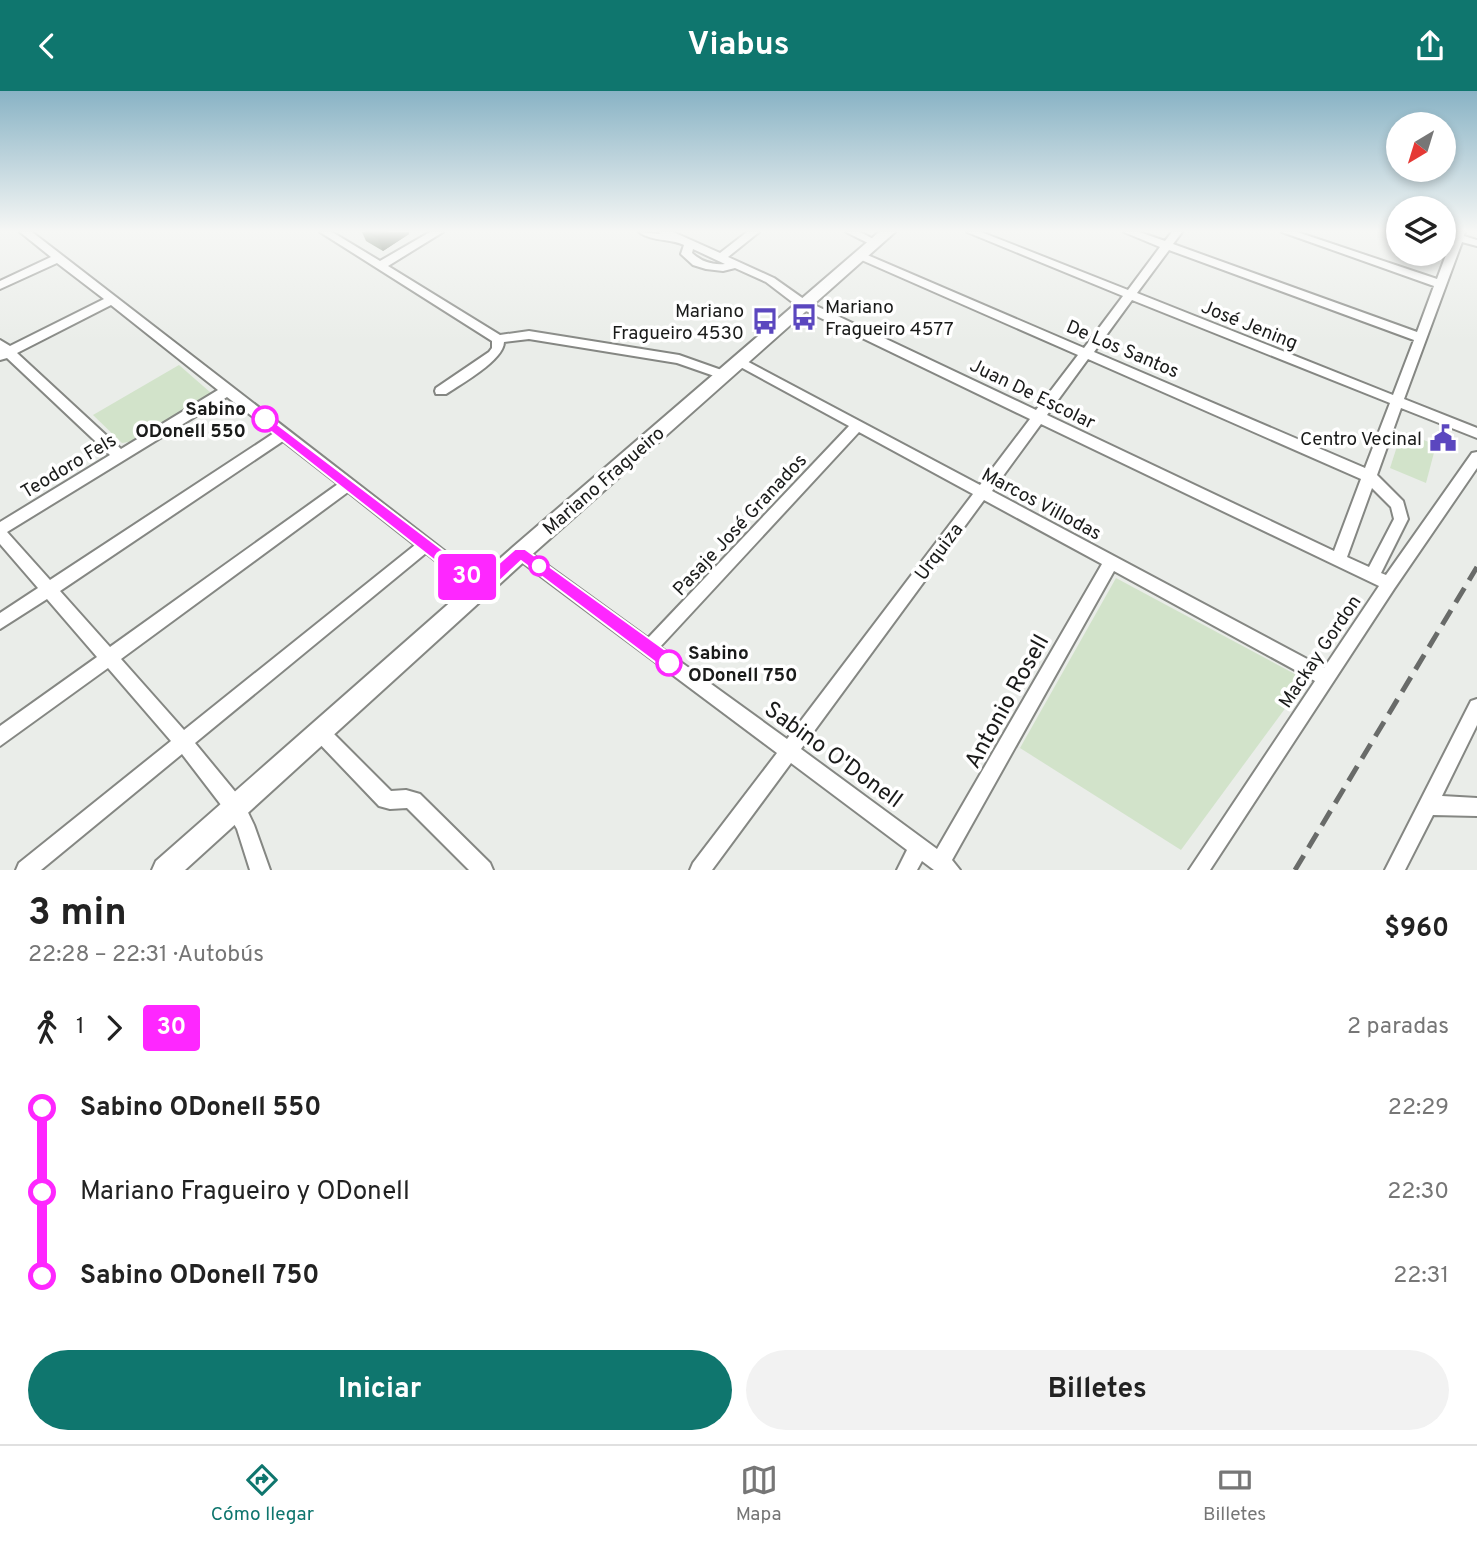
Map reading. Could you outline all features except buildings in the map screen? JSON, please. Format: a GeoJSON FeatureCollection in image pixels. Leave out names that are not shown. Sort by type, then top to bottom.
{"type":"FeatureCollection","features":[{"type":"Feature","properties":{"kind":"main road","name":"Mariano Fragueiro"},"geometry":{"type":"LineString","coordinates":[[164,870],[520,553],[847,268]]}},
{"type":"Feature","properties":{"kind":"street"},"geometry":{"type":"LineString","coordinates":[[0,285],[36,268]]}},
{"type":"Feature","properties":{"kind":"street"},"geometry":{"type":"LineString","coordinates":[[71,268],[481,588]]}},
{"type":"Feature","properties":{"kind":"street"},"geometry":{"type":"LineString","coordinates":[[384,268],[498,339],[529,335],[679,359],[723,375]]}},
{"type":"Feature","properties":{"kind":"street","name":"Juan De Escolar"},"geometry":{"type":"LineString","coordinates":[[745,268],[770,280],[804,305],[1389,584]]}},
{"type":"Feature","properties":{"kind":"street","name":"De Los Santos"},"geometry":{"type":"LineString","coordinates":[[890,268],[1369,476]]}},
{"type":"Feature","properties":{"kind":"street","name":"José Jening"},"geometry":{"type":"LineString","coordinates":[[1063,268],[1477,433]]}},
{"type":"Feature","properties":{"kind":"street","name":"Urquiza"},"geometry":{"type":"LineString","coordinates":[[700,870],[1150,268]]}},
{"type":"Feature","properties":{"kind":"street"},"geometry":{"type":"LineString","coordinates":[[1228,268],[1420,338]]}},
{"type":"Feature","properties":{"kind":"street"},"geometry":{"type":"LineString","coordinates":[[1394,268],[1440,284]]}},
{"type":"Feature","properties":{"kind":"street"},"geometry":{"type":"LineString","coordinates":[[1338,560],[1446,268]]}},
{"type":"Feature","properties":{"kind":"street"},"geometry":{"type":"LineString","coordinates":[[112,300],[3,351],[120,456]]}},
{"type":"Feature","properties":{"kind":"street"},"geometry":{"type":"LineString","coordinates":[[441,391],[493,355],[498,349],[498,339]]}},
{"type":"Feature","properties":{"kind":"street","name":"Marcos Villodas"},"geometry":{"type":"LineString","coordinates":[[739,361],[1326,678]]}},
{"type":"Feature","properties":{"kind":"street","name":"Teodoro Fels"},"geometry":{"type":"LineString","coordinates":[[0,532],[228,390]]}},
{"type":"Feature","properties":{"kind":"street","name":"Pasaje José Granados"},"geometry":{"type":"LineString","coordinates":[[649,648],[857,426]]}},
{"type":"Feature","properties":{"kind":"street"},"geometry":{"type":"LineString","coordinates":[[0,622],[283,434]]}},
{"type":"Feature","properties":{"kind":"street","name":"Mackay Gordon"},"geometry":{"type":"LineString","coordinates":[[1199,870],[1477,457]]}},
{"type":"Feature","properties":{"kind":"street"},"geometry":{"type":"LineString","coordinates":[[1369,476],[1398,505],[1401,519],[1372,576]]}},
{"type":"Feature","properties":{"kind":"street"},"geometry":{"type":"LineString","coordinates":[[0,737],[348,484]]}},
{"type":"Feature","properties":{"kind":"street"},"geometry":{"type":"LineString","coordinates":[[0,532],[184,743],[235,807],[245,825],[260,870]]}},
{"type":"Feature","properties":{"kind":"street"},"geometry":{"type":"LineString","coordinates":[[26,870],[425,545]]}},
{"type":"Feature","properties":{"kind":"street","name":"Sabino O'Donell"},"geometry":{"type":"LineString","coordinates":[[520,553],[945,866]]}},
{"type":"Feature","properties":{"kind":"street","name":"Antonio Rosell"},"geometry":{"type":"LineString","coordinates":[[945,866],[1111,562]]}},
{"type":"Feature","properties":{"kind":"street"},"geometry":{"type":"LineString","coordinates":[[1395,870],[1477,707]]}},
{"type":"Feature","properties":{"kind":"street"},"geometry":{"type":"LineString","coordinates":[[320,732],[386,799],[392,801],[405,798],[413,801],[483,870]]}},
{"type":"Feature","properties":{"kind":"street"},"geometry":{"type":"LineString","coordinates":[[1427,805],[1477,807]]}},
{"type":"Feature","properties":{"kind":"street"},"geometry":{"type":"LineString","coordinates":[[907,870],[919,847]]}},
{"type":"Feature","properties":{"kind":"green space"},"geometry":{"type":"Polygon","coordinates":[[[179,365],[211,393],[209,397],[135,441],[122,443],[93,415],[179,365]]]}},
{"type":"Feature","properties":{"kind":"green space"},"geometry":{"type":"Polygon","coordinates":[[[1402,431],[1436,445],[1426,483],[1390,468],[1402,431]]]}},
{"type":"Feature","properties":{"kind":"green space"},"geometry":{"type":"Polygon","coordinates":[[[1116,578],[1306,680],[1181,850],[1020,748],[1116,578]]]}},
{"type":"Feature","properties":{"kind":"railway"},"geometry":{"type":"LineString","coordinates":[[1295,870],[1477,567]]}},
{"type":"Feature","properties":{"kind":"bus line","name":"30"},"geometry":{"type":"LineString","coordinates":[[265,419],[481,588],[520,553],[669,663]]}},
{"type":"Feature","properties":{"kind":"place","name":"Mariano Fragueiro 4577"},"geometry":{"type":"Point","coordinates":[804,317]}},
{"type":"Feature","properties":{"kind":"place","name":"Mariano Fragueiro 4530"},"geometry":{"type":"Point","coordinates":[765,321]}},
{"type":"Feature","properties":{"kind":"place","name":"Sabino ODonell 550"},"geometry":{"type":"Point","coordinates":[265,419]}},
{"type":"Feature","properties":{"kind":"place","name":"Centro Vecinal"},"geometry":{"type":"Point","coordinates":[1443,438]}},
{"type":"Feature","properties":{"kind":"place","name":"Sabino ODonell 750"},"geometry":{"type":"Point","coordinates":[669,663]}}]}
